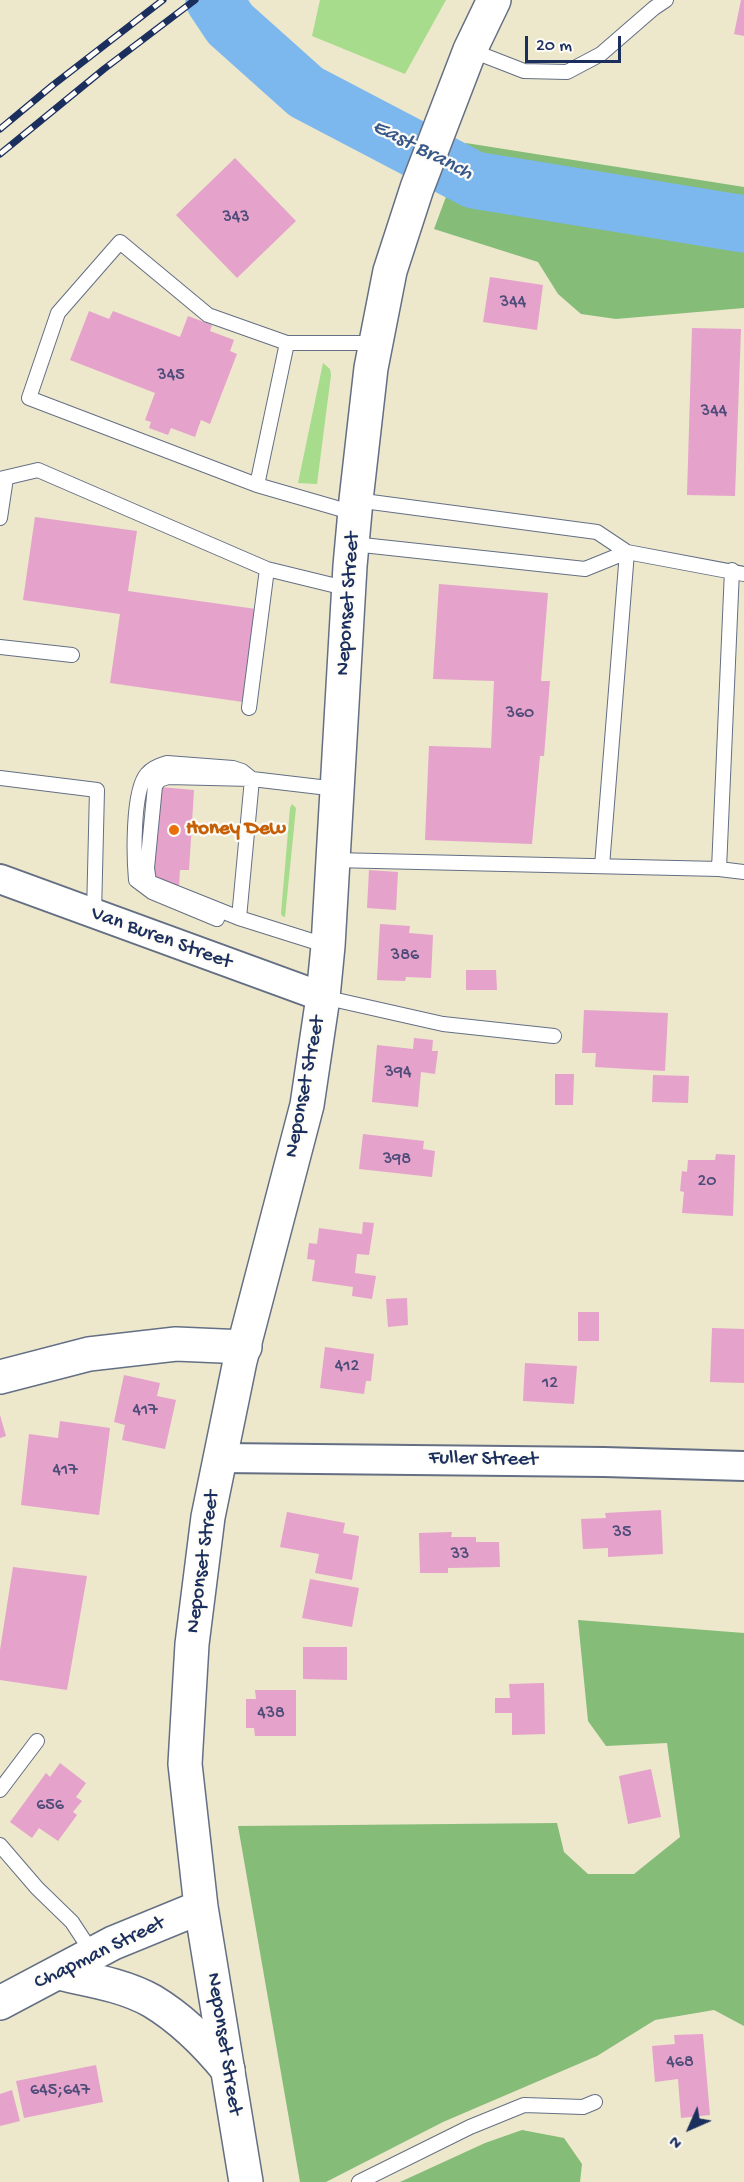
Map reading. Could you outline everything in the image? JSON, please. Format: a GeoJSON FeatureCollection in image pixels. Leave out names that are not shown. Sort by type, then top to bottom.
{"type":"FeatureCollection","features":[{"type":"Feature","properties":{"kind":"main road","name":"Neponset Street"},"geometry":{"type":"LineString","coordinates":[[246,2182],[201,1907],[184,1764],[192,1644],[208,1517],[245,1347],[307,1105],[323,998],[354,519],[371,368],[390,272],[417,188],[470,50],[494,0]]}},
{"type":"Feature","properties":{"kind":"main road"},"geometry":{"type":"LineString","coordinates":[[0,1377],[89,1354],[176,1344],[245,1347]]}},
{"type":"Feature","properties":{"kind":"main road","name":"Chapman Street"},"geometry":{"type":"LineString","coordinates":[[0,2003],[113,1943],[201,1907]]}},
{"type":"Feature","properties":{"kind":"main road"},"geometry":{"type":"LineString","coordinates":[[58,1973],[113,1986],[151,2000],[204,2041],[228,2070]]}},
{"type":"Feature","properties":{"kind":"street","name":"Van Buren Street"},"geometry":{"type":"LineString","coordinates":[[0,879],[323,998]]}},
{"type":"Feature","properties":{"kind":"street","name":"Fuller Street"},"geometry":{"type":"LineString","coordinates":[[221,1458],[604,1462],[744,1466]]}},
{"type":"Feature","properties":{"kind":"lane"},"geometry":{"type":"LineString","coordinates":[[470,50],[524,71],[567,72],[602,54],[666,0]]}},
{"type":"Feature","properties":{"kind":"lane"},"geometry":{"type":"LineString","coordinates":[[376,343],[287,343],[208,315],[120,242],[58,313],[29,398],[257,485],[354,519],[585,569],[627,552]]}},
{"type":"Feature","properties":{"kind":"lane"},"geometry":{"type":"LineString","coordinates":[[257,485],[287,343]]}},
{"type":"Feature","properties":{"kind":"lane"},"geometry":{"type":"LineString","coordinates":[[0,518],[3,479],[38,470],[267,569],[349,589]]}},
{"type":"Feature","properties":{"kind":"lane"},"geometry":{"type":"LineString","coordinates":[[354,519],[597,532],[627,552],[738,572],[719,869]]}},
{"type":"Feature","properties":{"kind":"lane"},"geometry":{"type":"LineString","coordinates":[[602,866],[627,552]]}},
{"type":"Feature","properties":{"kind":"lane"},"geometry":{"type":"LineString","coordinates":[[249,708],[267,569]]}},
{"type":"Feature","properties":{"kind":"lane"},"geometry":{"type":"LineString","coordinates":[[0,647],[72,655]]}},
{"type":"Feature","properties":{"kind":"lane"},"geometry":{"type":"LineString","coordinates":[[328,946],[239,918],[149,882],[147,868],[154,786],[159,780],[168,777],[252,779],[337,789]]}},
{"type":"Feature","properties":{"kind":"lane"},"geometry":{"type":"LineString","coordinates":[[0,778],[97,790],[94,914]]}},
{"type":"Feature","properties":{"kind":"lane"},"geometry":{"type":"LineString","coordinates":[[239,918],[252,779]]}},
{"type":"Feature","properties":{"kind":"lane"},"geometry":{"type":"LineString","coordinates":[[333,860],[719,869],[744,872]]}},
{"type":"Feature","properties":{"kind":"lane"},"geometry":{"type":"LineString","coordinates":[[323,998],[443,1024],[554,1036]]}},
{"type":"Feature","properties":{"kind":"lane"},"geometry":{"type":"LineString","coordinates":[[0,1790],[37,1741]]}},
{"type":"Feature","properties":{"kind":"lane"},"geometry":{"type":"LineString","coordinates":[[0,1845],[37,1888],[72,1922],[93,1954]]}},
{"type":"Feature","properties":{"kind":"lane"},"geometry":{"type":"LineString","coordinates":[[359,2182],[470,2127],[524,2105],[583,2107],[595,2102]]}},
{"type":"Feature","properties":{"kind":"green space"},"geometry":{"type":"Polygon","coordinates":[[[320,0],[446,0],[405,74],[312,36],[320,0]]]}},
{"type":"Feature","properties":{"kind":"green space"},"geometry":{"type":"Polygon","coordinates":[[[466,143],[744,187],[744,308],[616,319],[581,314],[558,294],[538,262],[434,229],[466,143]]]}},
{"type":"Feature","properties":{"kind":"green space"},"geometry":{"type":"Polygon","coordinates":[[[323,363],[330,369],[331,375],[317,484],[298,483],[323,363]]]}},
{"type":"Feature","properties":{"kind":"green space"},"geometry":{"type":"Polygon","coordinates":[[[292,804],[296,808],[285,917],[281,913],[292,804]]]}},
{"type":"Feature","properties":{"kind":"green space"},"geometry":{"type":"Polygon","coordinates":[[[578,1620],[744,1633],[744,2026],[714,2010],[655,2020],[597,2056],[443,2122],[326,2182],[300,2182],[238,1826],[557,1823],[564,1852],[588,1874],[634,1874],[680,1837],[667,1743],[606,1746],[588,1721],[578,1620]]]}},
{"type":"Feature","properties":{"kind":"green space"},"geometry":{"type":"Polygon","coordinates":[[[522,2130],[564,2138],[582,2164],[580,2182],[400,2182],[485,2143],[522,2130]]]}},
{"type":"Feature","properties":{"kind":"building"},"geometry":{"type":"Polygon","coordinates":[[[741,0],[744,0],[744,36],[734,34],[741,0]]]}},
{"type":"Feature","properties":{"kind":"building"},"geometry":{"type":"Polygon","coordinates":[[[235,158],[296,221],[237,278],[176,215],[235,158]]]}},
{"type":"Feature","properties":{"kind":"building"},"geometry":{"type":"Polygon","coordinates":[[[490,277],[543,285],[537,330],[483,322],[490,277]]]}},
{"type":"Feature","properties":{"kind":"building"},"geometry":{"type":"Polygon","coordinates":[[[89,311],[109,319],[113,311],[180,337],[188,316],[212,325],[210,331],[234,340],[230,351],[237,354],[210,424],[201,420],[195,437],[171,428],[168,435],[149,428],[151,422],[145,420],[155,393],[70,360],[89,311]]]}},
{"type":"Feature","properties":{"kind":"building"},"geometry":{"type":"Polygon","coordinates":[[[692,328],[741,329],[735,496],[687,495],[692,328]]]}},
{"type":"Feature","properties":{"kind":"building"},"geometry":{"type":"Polygon","coordinates":[[[35,517],[137,531],[128,591],[256,609],[243,702],[110,683],[120,614],[23,600],[35,517]]]}},
{"type":"Feature","properties":{"kind":"building"},"geometry":{"type":"Polygon","coordinates":[[[439,584],[548,593],[541,681],[550,681],[544,756],[540,756],[532,844],[425,840],[429,746],[491,748],[494,681],[433,679],[439,584]]]}},
{"type":"Feature","properties":{"kind":"building","name":"Honey Dew"},"geometry":{"type":"Polygon","coordinates":[[[160,787],[194,790],[189,870],[180,870],[179,887],[152,876],[160,787]]]}},
{"type":"Feature","properties":{"kind":"building"},"geometry":{"type":"Polygon","coordinates":[[[369,870],[398,872],[396,910],[367,908],[369,870]]]}},
{"type":"Feature","properties":{"kind":"building"},"geometry":{"type":"Polygon","coordinates":[[[380,924],[410,926],[409,933],[433,935],[431,978],[406,977],[405,981],[377,980],[380,924]]]}},
{"type":"Feature","properties":{"kind":"building"},"geometry":{"type":"Polygon","coordinates":[[[466,970],[496,970],[497,990],[466,990],[466,970]]]}},
{"type":"Feature","properties":{"kind":"building"},"geometry":{"type":"Polygon","coordinates":[[[584,1010],[668,1013],[665,1071],[595,1067],[596,1053],[582,1053],[584,1010]]]}},
{"type":"Feature","properties":{"kind":"building"},"geometry":{"type":"Polygon","coordinates":[[[414,1038],[433,1040],[432,1051],[438,1051],[435,1074],[421,1072],[418,1107],[372,1102],[377,1045],[413,1049],[414,1038]]]}},
{"type":"Feature","properties":{"kind":"building"},"geometry":{"type":"Polygon","coordinates":[[[555,1074],[574,1074],[573,1105],[555,1105],[555,1074]]]}},
{"type":"Feature","properties":{"kind":"building"},"geometry":{"type":"Polygon","coordinates":[[[653,1075],[689,1076],[688,1103],[652,1102],[653,1075]]]}},
{"type":"Feature","properties":{"kind":"building"},"geometry":{"type":"Polygon","coordinates":[[[363,1134],[424,1141],[423,1149],[435,1151],[432,1177],[359,1169],[363,1134]]]}},
{"type":"Feature","properties":{"kind":"building"},"geometry":{"type":"Polygon","coordinates":[[[716,1154],[735,1155],[733,1216],[682,1213],[684,1192],[680,1191],[682,1171],[687,1172],[688,1160],[715,1160],[716,1154]]]}},
{"type":"Feature","properties":{"kind":"building"},"geometry":{"type":"Polygon","coordinates":[[[363,1222],[374,1223],[369,1255],[357,1254],[355,1273],[376,1276],[372,1299],[352,1296],[353,1287],[312,1281],[315,1260],[307,1259],[309,1243],[317,1244],[319,1228],[362,1234],[363,1222]]]}},
{"type":"Feature","properties":{"kind":"building"},"geometry":{"type":"Polygon","coordinates":[[[407,1298],[408,1325],[388,1327],[386,1299],[407,1298]]]}},
{"type":"Feature","properties":{"kind":"building"},"geometry":{"type":"Polygon","coordinates":[[[578,1312],[599,1312],[599,1341],[578,1341],[578,1312]]]}},
{"type":"Feature","properties":{"kind":"building"},"geometry":{"type":"Polygon","coordinates":[[[712,1328],[744,1329],[744,1383],[710,1382],[712,1328]]]}},
{"type":"Feature","properties":{"kind":"building"},"geometry":{"type":"Polygon","coordinates":[[[325,1347],[374,1354],[371,1381],[366,1381],[364,1394],[320,1388],[325,1347]]]}},
{"type":"Feature","properties":{"kind":"building"},"geometry":{"type":"Polygon","coordinates":[[[525,1363],[577,1366],[574,1404],[523,1401],[525,1363]]]}},
{"type":"Feature","properties":{"kind":"building"},"geometry":{"type":"Polygon","coordinates":[[[124,1375],[160,1383],[157,1396],[176,1400],[165,1449],[122,1440],[125,1425],[114,1422],[124,1375]]]}},
{"type":"Feature","properties":{"kind":"building"},"geometry":{"type":"Polygon","coordinates":[[[0,1415],[6,1436],[0,1438],[0,1415]]]}},
{"type":"Feature","properties":{"kind":"building"},"geometry":{"type":"Polygon","coordinates":[[[60,1421],[110,1428],[99,1515],[21,1505],[29,1434],[58,1438],[60,1421]]]}},
{"type":"Feature","properties":{"kind":"building"},"geometry":{"type":"Polygon","coordinates":[[[661,1510],[663,1554],[608,1557],[608,1548],[583,1549],[581,1519],[606,1518],[605,1513],[661,1510]]]}},
{"type":"Feature","properties":{"kind":"building"},"geometry":{"type":"Polygon","coordinates":[[[287,1512],[345,1523],[343,1533],[359,1536],[352,1580],[315,1573],[319,1554],[280,1547],[287,1512]]]}},
{"type":"Feature","properties":{"kind":"building"},"geometry":{"type":"Polygon","coordinates":[[[452,1532],[451,1537],[476,1537],[476,1542],[499,1542],[500,1567],[448,1568],[448,1573],[420,1573],[419,1533],[452,1532]]]}},
{"type":"Feature","properties":{"kind":"building"},"geometry":{"type":"Polygon","coordinates":[[[13,1567],[87,1576],[67,1690],[0,1680],[0,1650],[13,1567]]]}},
{"type":"Feature","properties":{"kind":"building"},"geometry":{"type":"Polygon","coordinates":[[[310,1579],[359,1588],[352,1627],[302,1618],[310,1579]]]}},
{"type":"Feature","properties":{"kind":"building"},"geometry":{"type":"Polygon","coordinates":[[[303,1647],[347,1647],[347,1680],[303,1679],[303,1647]]]}},
{"type":"Feature","properties":{"kind":"building"},"geometry":{"type":"Polygon","coordinates":[[[544,1683],[545,1734],[512,1735],[512,1713],[495,1713],[495,1698],[510,1698],[509,1684],[544,1683]]]}},
{"type":"Feature","properties":{"kind":"building"},"geometry":{"type":"Polygon","coordinates":[[[255,1690],[296,1690],[296,1736],[255,1736],[254,1728],[246,1728],[246,1699],[256,1699],[255,1690]]]}},
{"type":"Feature","properties":{"kind":"building"},"geometry":{"type":"Polygon","coordinates":[[[60,1763],[86,1783],[76,1797],[82,1801],[73,1812],[77,1815],[58,1841],[39,1828],[32,1838],[10,1822],[46,1773],[50,1777],[60,1763]]]}},
{"type":"Feature","properties":{"kind":"building"},"geometry":{"type":"Polygon","coordinates":[[[651,1769],[661,1817],[628,1824],[619,1776],[651,1769]]]}},
{"type":"Feature","properties":{"kind":"building"},"geometry":{"type":"Polygon","coordinates":[[[703,2034],[710,2115],[681,2118],[678,2079],[655,2082],[652,2046],[675,2044],[674,2035],[703,2034]]]}},
{"type":"Feature","properties":{"kind":"building"},"geometry":{"type":"Polygon","coordinates":[[[96,2065],[103,2102],[24,2118],[16,2081],[96,2065]]]}},
{"type":"Feature","properties":{"kind":"building"},"geometry":{"type":"Polygon","coordinates":[[[12,2090],[20,2121],[0,2126],[0,2094],[12,2090]]]}},
{"type":"Feature","properties":{"kind":"waterway","name":"East Branch"},"geometry":{"type":"LineString","coordinates":[[214,0],[230,24],[306,92],[474,180],[744,224]]}},
{"type":"Feature","properties":{"kind":"railway"},"geometry":{"type":"LineString","coordinates":[[0,129],[163,0]]}},
{"type":"Feature","properties":{"kind":"railway"},"geometry":{"type":"LineString","coordinates":[[0,154],[104,69],[195,0]]}},
{"type":"Feature","properties":{"kind":"place","name":"Honey Dew"},"geometry":{"type":"Point","coordinates":[174,830]}}]}
